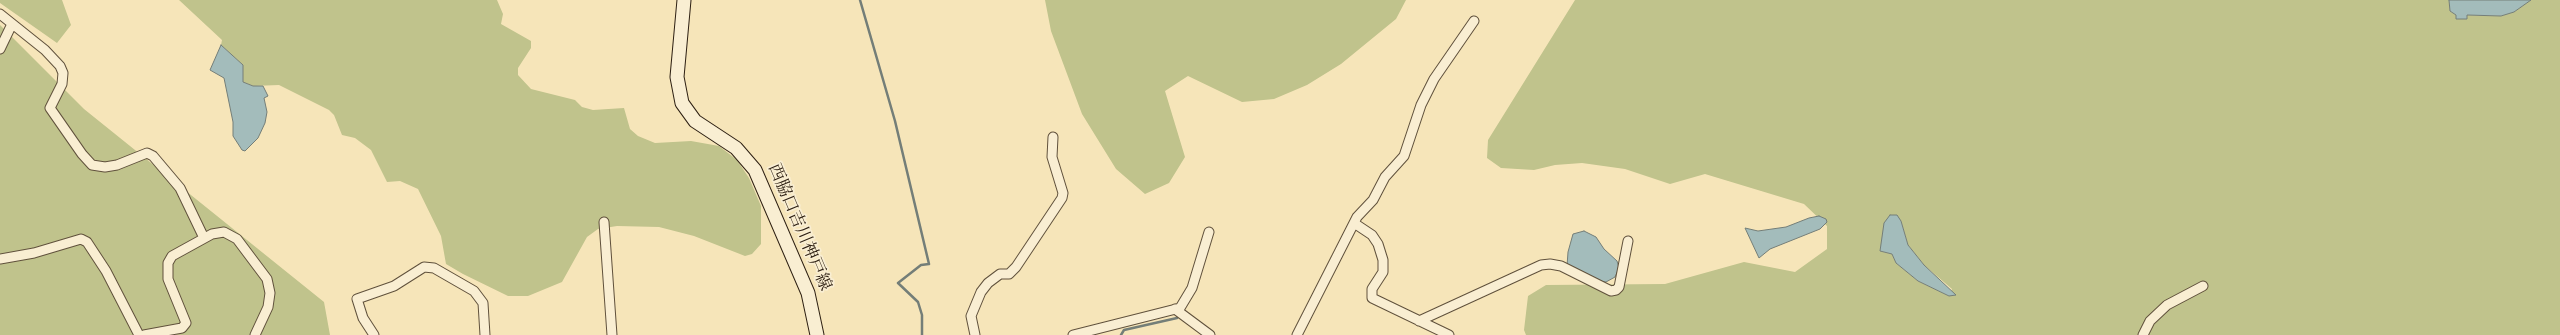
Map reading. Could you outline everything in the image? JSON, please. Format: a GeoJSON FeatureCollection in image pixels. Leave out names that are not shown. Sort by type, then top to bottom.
{"type":"FeatureCollection","features":[{"type":"Feature","properties":{"kind":"main road","name":"西脇口吉川神戸線"},"geometry":{"type":"LineString","coordinates":[[684,0],[677,77],[682,103],[695,121],[736,148],[755,170],[808,293],[817,335]]}},
{"type":"Feature","properties":{"kind":"street"},"geometry":{"type":"LineString","coordinates":[[0,14],[45,50],[60,66],[63,73],[62,84],[50,108],[82,154],[92,165],[105,167],[117,165],[147,153],[153,156],[180,188],[204,238]]}},
{"type":"Feature","properties":{"kind":"street"},"geometry":{"type":"LineString","coordinates":[[1297,335],[1354,223],[1373,200],[1385,177],[1404,156],[1421,105],[1434,79],[1474,21]]}},
{"type":"Feature","properties":{"kind":"street"},"geometry":{"type":"LineString","coordinates":[[0,49],[12,24]]}},
{"type":"Feature","properties":{"kind":"street"},"geometry":{"type":"LineString","coordinates":[[975,335],[971,316],[981,292],[988,283],[1000,274],[1009,274],[1016,267],[1062,198],[1063,193],[1052,157],[1053,137]]}},
{"type":"Feature","properties":{"kind":"street"},"geometry":{"type":"LineString","coordinates":[[604,222],[612,335]]}},
{"type":"Feature","properties":{"kind":"street"},"geometry":{"type":"LineString","coordinates":[[1354,223],[1372,235],[1378,244],[1383,260],[1383,272],[1372,289],[1372,298],[1448,335]]}},
{"type":"Feature","properties":{"kind":"street"},"geometry":{"type":"LineString","coordinates":[[144,335],[182,328],[186,323],[168,279],[168,263],[172,256],[179,250],[212,234],[224,232],[237,239],[267,279],[270,293],[268,307],[255,335]]}},
{"type":"Feature","properties":{"kind":"street"},"geometry":{"type":"LineString","coordinates":[[1073,335],[1176,310],[1185,304],[1192,288],[1209,232]]}},
{"type":"Feature","properties":{"kind":"street"},"geometry":{"type":"LineString","coordinates":[[0,259],[34,253],[81,239],[86,242],[106,271],[139,335]]}},
{"type":"Feature","properties":{"kind":"street"},"geometry":{"type":"LineString","coordinates":[[1419,321],[1541,265],[1550,264],[1561,266],[1611,291],[1616,290],[1619,287],[1628,241]]}},
{"type":"Feature","properties":{"kind":"street"},"geometry":{"type":"LineString","coordinates":[[374,335],[363,318],[357,299],[394,286],[424,267],[434,268],[474,290],[483,303],[485,335]]}},
{"type":"Feature","properties":{"kind":"street"},"geometry":{"type":"LineString","coordinates":[[2143,335],[2150,321],[2167,305],[2203,286]]}},
{"type":"Feature","properties":{"kind":"street"},"geometry":{"type":"LineString","coordinates":[[1176,310],[1210,335]]}},
{"type":"Feature","properties":{"kind":"green space"},"geometry":{"type":"Polygon","coordinates":[[[0,0],[62,0],[71,25],[57,43],[0,3],[0,0]]]}},
{"type":"Feature","properties":{"kind":"green space"},"geometry":{"type":"Polygon","coordinates":[[[179,0],[497,0],[503,14],[501,24],[531,41],[531,48],[518,68],[518,75],[531,89],[575,100],[582,107],[593,110],[624,108],[630,129],[638,136],[655,143],[691,141],[719,146],[737,160],[749,178],[761,206],[761,244],[752,254],[745,256],[694,236],[659,227],[617,226],[598,229],[587,237],[562,282],[528,296],[508,296],[446,264],[441,236],[418,189],[400,181],[387,182],[371,150],[355,138],[342,135],[334,115],[329,110],[279,85],[253,86],[243,82],[243,65],[221,45],[222,40],[179,0]]]}},
{"type":"Feature","properties":{"kind":"green space"},"geometry":{"type":"Polygon","coordinates":[[[1045,0],[1406,0],[1396,19],[1341,64],[1307,85],[1274,99],[1242,102],[1188,76],[1165,91],[1185,157],[1169,183],[1145,194],[1116,169],[1082,114],[1051,31],[1045,0]]]}},
{"type":"Feature","properties":{"kind":"green space"},"geometry":{"type":"Polygon","coordinates":[[[1575,0],[2449,0],[2450,11],[2456,15],[2456,19],[2466,19],[2467,15],[2501,16],[2514,12],[2531,0],[2560,0],[2560,335],[1526,335],[1524,330],[1528,296],[1546,285],[1665,284],[1744,262],[1795,272],[1827,249],[1827,226],[1804,204],[1705,174],[1670,184],[1625,169],[1582,163],[1555,165],[1534,170],[1501,168],[1487,158],[1488,140],[1575,0]],[[1901,221],[1880,251],[1892,254],[1896,263],[1918,281],[1949,296],[1952,289],[1924,265],[1908,245],[1901,221]]]}},
{"type":"Feature","properties":{"kind":"green space"},"geometry":{"type":"Polygon","coordinates":[[[0,25],[84,109],[324,302],[330,335],[0,335],[0,25]]]}},
{"type":"Feature","properties":{"kind":"water"},"geometry":{"type":"Polygon","coordinates":[[[2449,0],[2531,0],[2514,12],[2501,16],[2467,15],[2467,19],[2456,19],[2456,15],[2450,11],[2449,0]]]}},
{"type":"Feature","properties":{"kind":"water"},"geometry":{"type":"Polygon","coordinates":[[[221,45],[243,65],[243,82],[253,86],[263,86],[268,96],[264,98],[267,112],[265,123],[258,138],[245,151],[242,150],[233,136],[233,122],[224,78],[210,70],[221,45]]]}},
{"type":"Feature","properties":{"kind":"water"},"geometry":{"type":"Polygon","coordinates":[[[1890,215],[1897,215],[1901,221],[1908,245],[1924,265],[1956,295],[1949,296],[1918,281],[1896,263],[1892,254],[1880,251],[1884,223],[1890,215]]]}},
{"type":"Feature","properties":{"kind":"water"},"geometry":{"type":"Polygon","coordinates":[[[1819,216],[1826,219],[1827,222],[1820,229],[1770,249],[1759,258],[1745,228],[1758,231],[1786,227],[1809,218],[1819,216]]]}},
{"type":"Feature","properties":{"kind":"water"},"geometry":{"type":"Polygon","coordinates":[[[1584,231],[1596,237],[1604,249],[1617,261],[1619,268],[1615,277],[1606,282],[1599,281],[1567,266],[1568,252],[1573,234],[1584,231]]]}},
{"type":"Feature","properties":{"kind":"waterway"},"geometry":{"type":"LineString","coordinates":[[860,0],[895,121],[929,264],[921,265],[898,283],[918,302],[922,315],[922,335]]}},
{"type":"Feature","properties":{"kind":"waterway"},"geometry":{"type":"LineString","coordinates":[[1121,335],[1124,330],[1177,318]]}}]}
